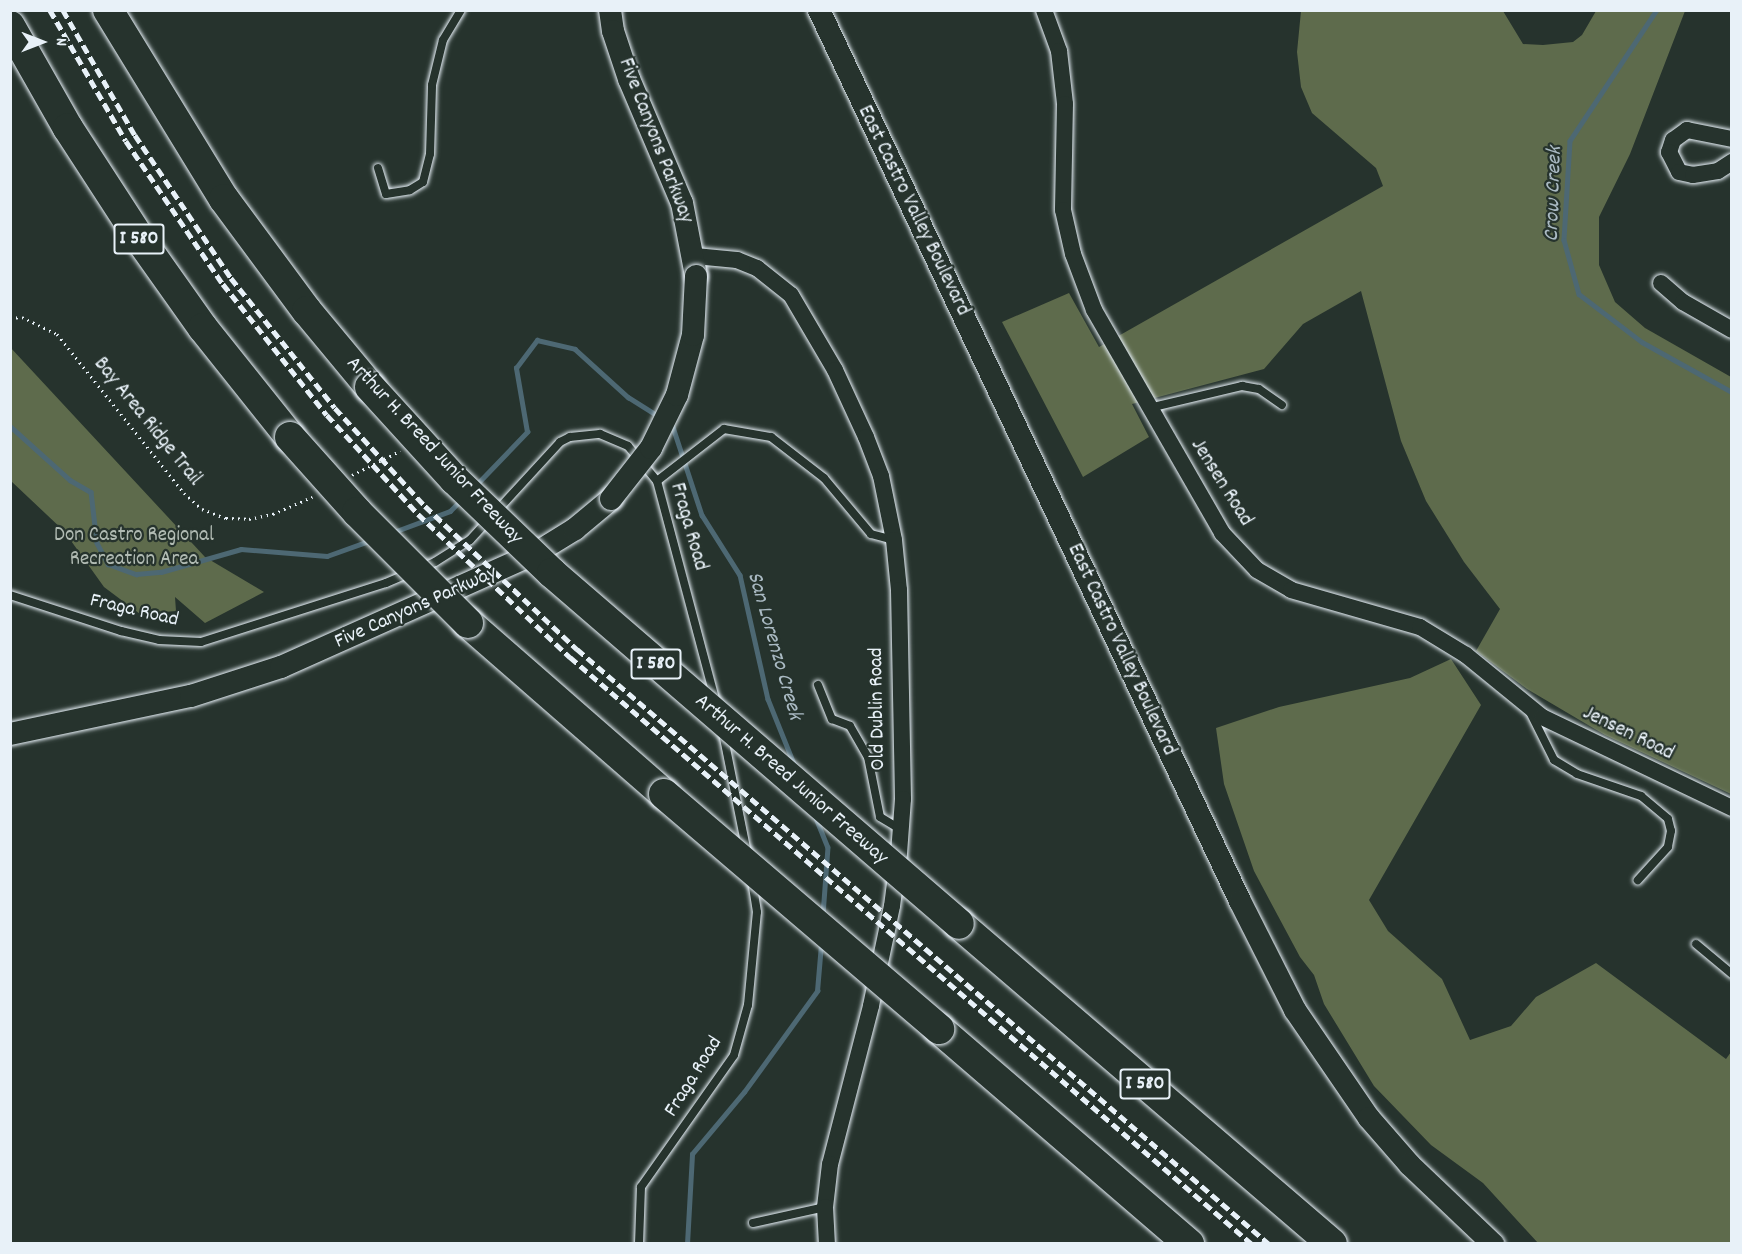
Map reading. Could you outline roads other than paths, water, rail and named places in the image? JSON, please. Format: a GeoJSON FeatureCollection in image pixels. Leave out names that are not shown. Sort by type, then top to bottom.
{"type":"FeatureCollection","features":[{"type":"Feature","properties":{"kind":"highway","name":"Arthur H. Breed Junior Freeway"},"geometry":{"type":"LineString","coordinates":[[108,10],[168,113],[231,208],[307,311],[370,387],[454,479],[552,573],[1332,1244]]}},
{"type":"Feature","properties":{"kind":"highway","name":"I 580"},"geometry":{"type":"LineString","coordinates":[[10,26],[68,128],[135,233],[203,328],[290,437],[366,521],[468,623],[664,794],[1190,1244]]}},
{"type":"Feature","properties":{"kind":"main road","name":"Five Canyons Parkway"},"geometry":{"type":"LineString","coordinates":[[10,734],[170,701],[281,667],[536,553],[575,529],[611,499],[651,448],[677,395],[693,335],[696,266],[682,203],[629,79],[613,32],[610,10]]}},
{"type":"Feature","properties":{"kind":"main road","name":"East Castro Valley Boulevard"},"geometry":{"type":"LineString","coordinates":[[819,10],[1245,912],[1290,1001],[1330,1066],[1369,1118],[1410,1165],[1493,1244]]}},
{"type":"Feature","properties":{"kind":"street","name":"Jensen Road"},"geometry":{"type":"LineString","coordinates":[[1049,12],[1059,51],[1063,81],[1063,210],[1073,254],[1094,310],[1148,408],[1222,533],[1257,570],[1291,590],[1419,627],[1466,655],[1542,717],[1731,808]]}},
{"type":"Feature","properties":{"kind":"street"},"geometry":{"type":"LineString","coordinates":[[1731,139],[1688,130],[1672,140],[1669,152],[1679,171],[1693,175],[1718,171],[1731,162]]}},
{"type":"Feature","properties":{"kind":"street","name":"Old Dublin Road"},"geometry":{"type":"LineString","coordinates":[[696,266],[737,260],[757,268],[791,296],[835,370],[866,437],[881,477],[894,540],[898,590],[903,799],[892,906],[871,1006],[830,1164],[825,1207],[827,1244]]}},
{"type":"Feature","properties":{"kind":"street"},"geometry":{"type":"LineString","coordinates":[[1661,283],[1683,302],[1731,330]]}},
{"type":"Feature","properties":{"kind":"lane"},"geometry":{"type":"LineString","coordinates":[[378,168],[386,194],[410,190],[423,182],[430,154],[432,85],[443,40],[461,10]]}},
{"type":"Feature","properties":{"kind":"lane"},"geometry":{"type":"LineString","coordinates":[[1148,408],[1242,386],[1260,389],[1282,405]]}},
{"type":"Feature","properties":{"kind":"lane"},"geometry":{"type":"LineString","coordinates":[[657,481],[724,429],[771,437],[824,478],[871,534],[894,540]]}},
{"type":"Feature","properties":{"kind":"lane","name":"Fraga Road"},"geometry":{"type":"LineString","coordinates":[[10,595],[159,640],[201,642],[386,583],[435,562],[470,540],[551,451],[570,437],[600,434],[616,439],[640,456],[657,481],[706,656],[757,912],[748,1005],[734,1055],[641,1187],[639,1244]]}},
{"type":"Feature","properties":{"kind":"lane"},"geometry":{"type":"LineString","coordinates":[[818,685],[832,719],[850,726],[868,757],[880,817],[900,829]]}},
{"type":"Feature","properties":{"kind":"lane"},"geometry":{"type":"LineString","coordinates":[[1527,704],[1554,760],[1577,774],[1641,796],[1668,819],[1671,831],[1668,847],[1638,880]]}},
{"type":"Feature","properties":{"kind":"lane"},"geometry":{"type":"LineString","coordinates":[[1696,944],[1731,974]]}},
{"type":"Feature","properties":{"kind":"lane"},"geometry":{"type":"LineString","coordinates":[[753,1223],[825,1207]]}},
{"type":"Feature","properties":{"kind":"waterway","name":"Crow Creek"},"geometry":{"type":"LineString","coordinates":[[1657,10],[1570,141],[1564,240],[1579,294],[1642,342],[1732,392]]}},
{"type":"Feature","properties":{"kind":"waterway","name":"San Lorenzo Creek"},"geometry":{"type":"LineString","coordinates":[[476,485],[527,432],[516,368],[537,340],[575,349],[628,397],[659,416]]}},
{"type":"Feature","properties":{"kind":"waterway","name":"San Lorenzo Creek"},"geometry":{"type":"LineString","coordinates":[[672,424],[702,515],[740,575],[768,699],[795,766]]}},
{"type":"Feature","properties":{"kind":"waterway","name":"San Lorenzo Creek"},"geometry":{"type":"LineString","coordinates":[[10,426],[70,480],[91,492],[97,543],[108,564],[136,574],[161,572],[241,549],[327,556],[369,541]]}},
{"type":"Feature","properties":{"kind":"waterway","name":"San Lorenzo Creek"},"geometry":{"type":"LineString","coordinates":[[391,533],[450,511],[461,500]]}},
{"type":"Feature","properties":{"kind":"waterway","name":"San Lorenzo Creek"},"geometry":{"type":"LineString","coordinates":[[816,818],[828,847],[823,915]]}},
{"type":"Feature","properties":{"kind":"waterway","name":"San Lorenzo Creek"},"geometry":{"type":"LineString","coordinates":[[687,1244],[692,1154],[744,1092],[817,991],[821,944]]}},
{"type":"Feature","properties":{"kind":"railway"},"geometry":{"type":"LineString","coordinates":[[50,10],[126,141],[223,284],[327,415],[418,514],[570,657],[1252,1244]]}},
{"type":"Feature","properties":{"kind":"railway"},"geometry":{"type":"LineString","coordinates":[[63,10],[135,135],[231,278],[335,408],[425,506],[577,649],[1269,1244]]}},
{"type":"Feature","properties":{"kind":"park label","name":"Don Castro Regional Recreation Area"},"geometry":{"type":"Point","coordinates":[134,548]}}]}
